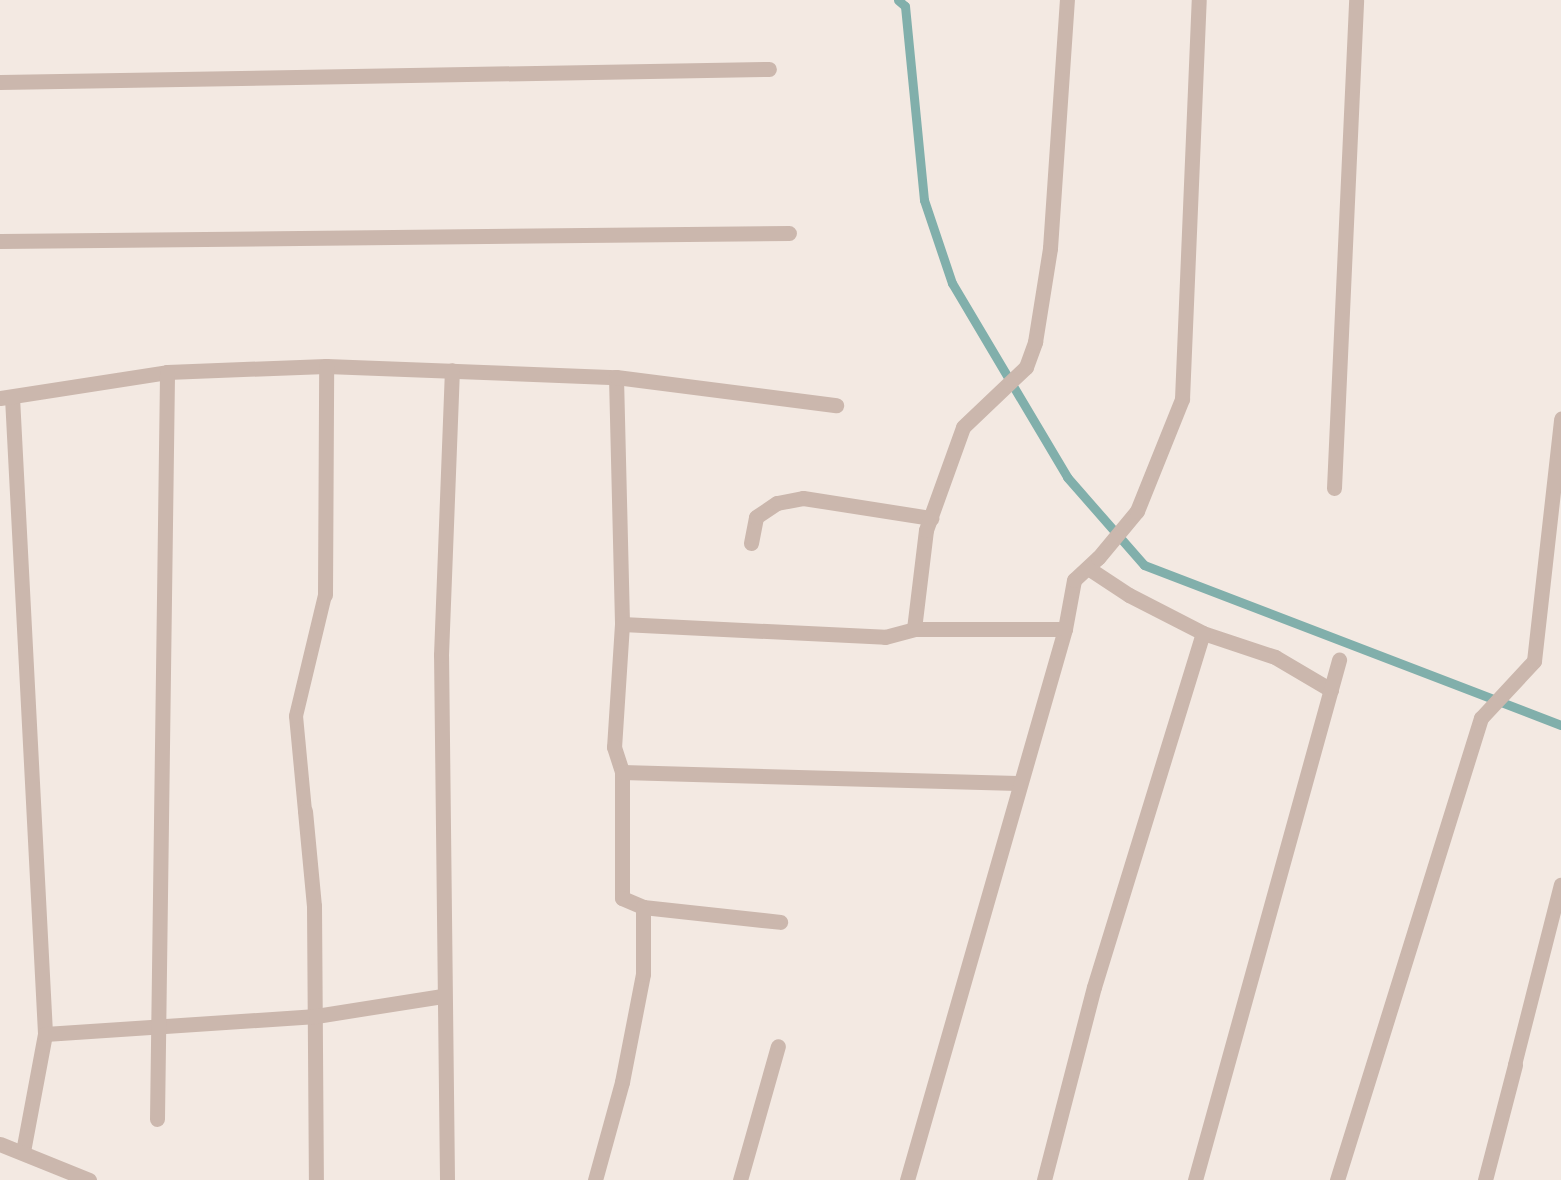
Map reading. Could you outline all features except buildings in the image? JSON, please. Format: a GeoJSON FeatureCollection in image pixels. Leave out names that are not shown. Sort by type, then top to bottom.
{"type":"FeatureCollection","features":[{"type":"Feature","properties":{"kind":"street"},"geometry":{"type":"LineString","coordinates":[[914,629],[918,576],[930,518],[963,427],[1026,367],[1035,342],[1050,248],[1067,0]]}},
{"type":"Feature","properties":{"kind":"street"},"geometry":{"type":"LineString","coordinates":[[907,1180],[1018,783],[1065,629],[1074,580],[1088,568],[1137,511],[1182,399],[1199,0]]}},
{"type":"Feature","properties":{"kind":"street"},"geometry":{"type":"LineString","coordinates":[[1334,488],[1356,0]]}},
{"type":"Feature","properties":{"kind":"street"},"geometry":{"type":"LineString","coordinates":[[0,82],[769,69]]}},
{"type":"Feature","properties":{"kind":"street"},"geometry":{"type":"LineString","coordinates":[[0,242],[789,233]]}},
{"type":"Feature","properties":{"kind":"street"},"geometry":{"type":"LineString","coordinates":[[325,595],[326,366]]}},
{"type":"Feature","properties":{"kind":"street"},"geometry":{"type":"LineString","coordinates":[[23,1152],[45,1035],[6,397],[167,372],[326,366],[616,377],[836,405]]}},
{"type":"Feature","properties":{"kind":"street"},"geometry":{"type":"LineString","coordinates":[[447,1180],[442,996],[441,655],[452,370]]}},
{"type":"Feature","properties":{"kind":"street"},"geometry":{"type":"LineString","coordinates":[[157,1119],[156,1024],[167,372]]}},
{"type":"Feature","properties":{"kind":"street"},"geometry":{"type":"LineString","coordinates":[[616,377],[622,624],[614,747],[622,772],[622,898],[643,907],[780,922]]}},
{"type":"Feature","properties":{"kind":"street"},"geometry":{"type":"LineString","coordinates":[[1337,1180],[1481,718],[1534,661],[1561,419]]}},
{"type":"Feature","properties":{"kind":"street"},"geometry":{"type":"LineString","coordinates":[[751,543],[756,517],[777,503],[803,498],[930,518]]}},
{"type":"Feature","properties":{"kind":"street"},"geometry":{"type":"LineString","coordinates":[[1088,568],[1129,595],[1203,633],[1275,657],[1331,690]]}},
{"type":"Feature","properties":{"kind":"street"},"geometry":{"type":"LineString","coordinates":[[622,624],[885,637],[914,629],[1065,629]]}},
{"type":"Feature","properties":{"kind":"street"},"geometry":{"type":"LineString","coordinates":[[1044,1180],[1094,987],[1203,633]]}},
{"type":"Feature","properties":{"kind":"street"},"geometry":{"type":"LineString","coordinates":[[1195,1180],[1339,660]]}},
{"type":"Feature","properties":{"kind":"street"},"geometry":{"type":"LineString","coordinates":[[622,772],[1018,783]]}},
{"type":"Feature","properties":{"kind":"street"},"geometry":{"type":"LineString","coordinates":[[305,811],[314,906],[316,1180]]}},
{"type":"Feature","properties":{"kind":"street"},"geometry":{"type":"LineString","coordinates":[[595,1180],[622,1082],[643,974],[643,907]]}},
{"type":"Feature","properties":{"kind":"street"},"geometry":{"type":"LineString","coordinates":[[45,1035],[156,1024],[316,1016],[442,996]]}},
{"type":"Feature","properties":{"kind":"street"},"geometry":{"type":"LineString","coordinates":[[740,1180],[778,1046]]}},
{"type":"Feature","properties":{"kind":"street"},"geometry":{"type":"LineString","coordinates":[[1485,1180],[1515,1065]]}},
{"type":"Feature","properties":{"kind":"street"},"geometry":{"type":"LineString","coordinates":[[0,1144],[89,1180]]}},
{"type":"Feature","properties":{"kind":"lane"},"geometry":{"type":"LineString","coordinates":[[305,811],[296,716],[325,595]]}},
{"type":"Feature","properties":{"kind":"lane"},"geometry":{"type":"LineString","coordinates":[[1515,1065],[1561,885]]}},
{"type":"Feature","properties":{"kind":"waterway"},"geometry":{"type":"LineString","coordinates":[[898,0],[905,6],[924,200],[952,283],[1067,477],[1144,565],[1561,725]]}}]}
